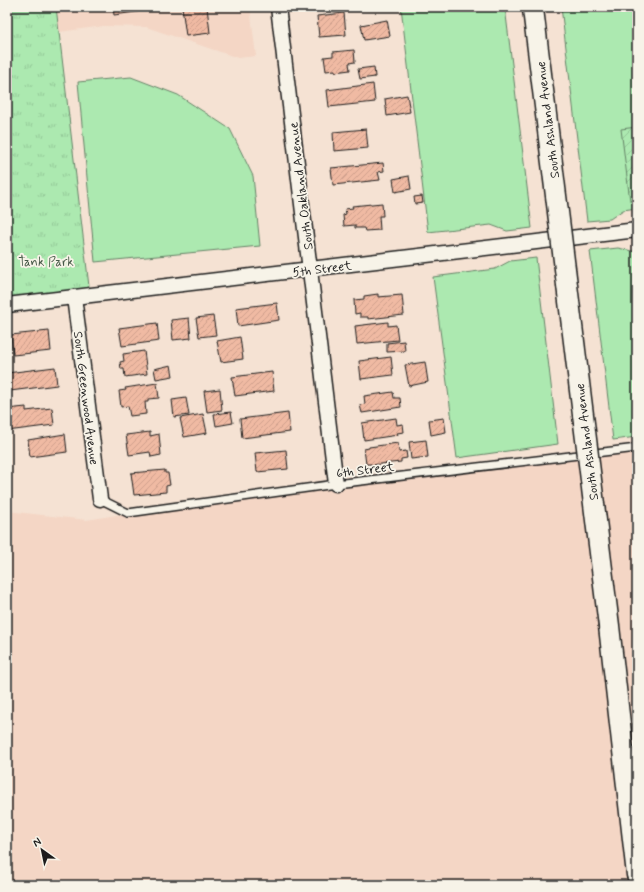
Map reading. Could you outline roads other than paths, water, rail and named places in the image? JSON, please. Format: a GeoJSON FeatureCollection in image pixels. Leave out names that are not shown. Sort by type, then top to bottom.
{"type":"FeatureCollection","features":[{"type":"Feature","properties":{"kind":"main road","name":"South Ashland Avenue"},"geometry":{"type":"LineString","coordinates":[[533,8],[608,618],[637,875]]}},
{"type":"Feature","properties":{"kind":"street","name":"South Oakland Avenue"},"geometry":{"type":"LineString","coordinates":[[278,7],[336,484]]}},
{"type":"Feature","properties":{"kind":"street","name":"5th Street"},"geometry":{"type":"LineString","coordinates":[[7,305],[637,230]]}},
{"type":"Feature","properties":{"kind":"street","name":"South Greenwood Avenue"},"geometry":{"type":"LineString","coordinates":[[74,297],[100,499]]}},
{"type":"Feature","properties":{"kind":"lane","name":"6th Street"},"geometry":{"type":"LineString","coordinates":[[100,499],[128,513],[336,484],[637,448]]}},
{"type":"Feature","properties":{"kind":"park label","name":"Tank Park"},"geometry":{"type":"Point","coordinates":[46,261]}}]}
